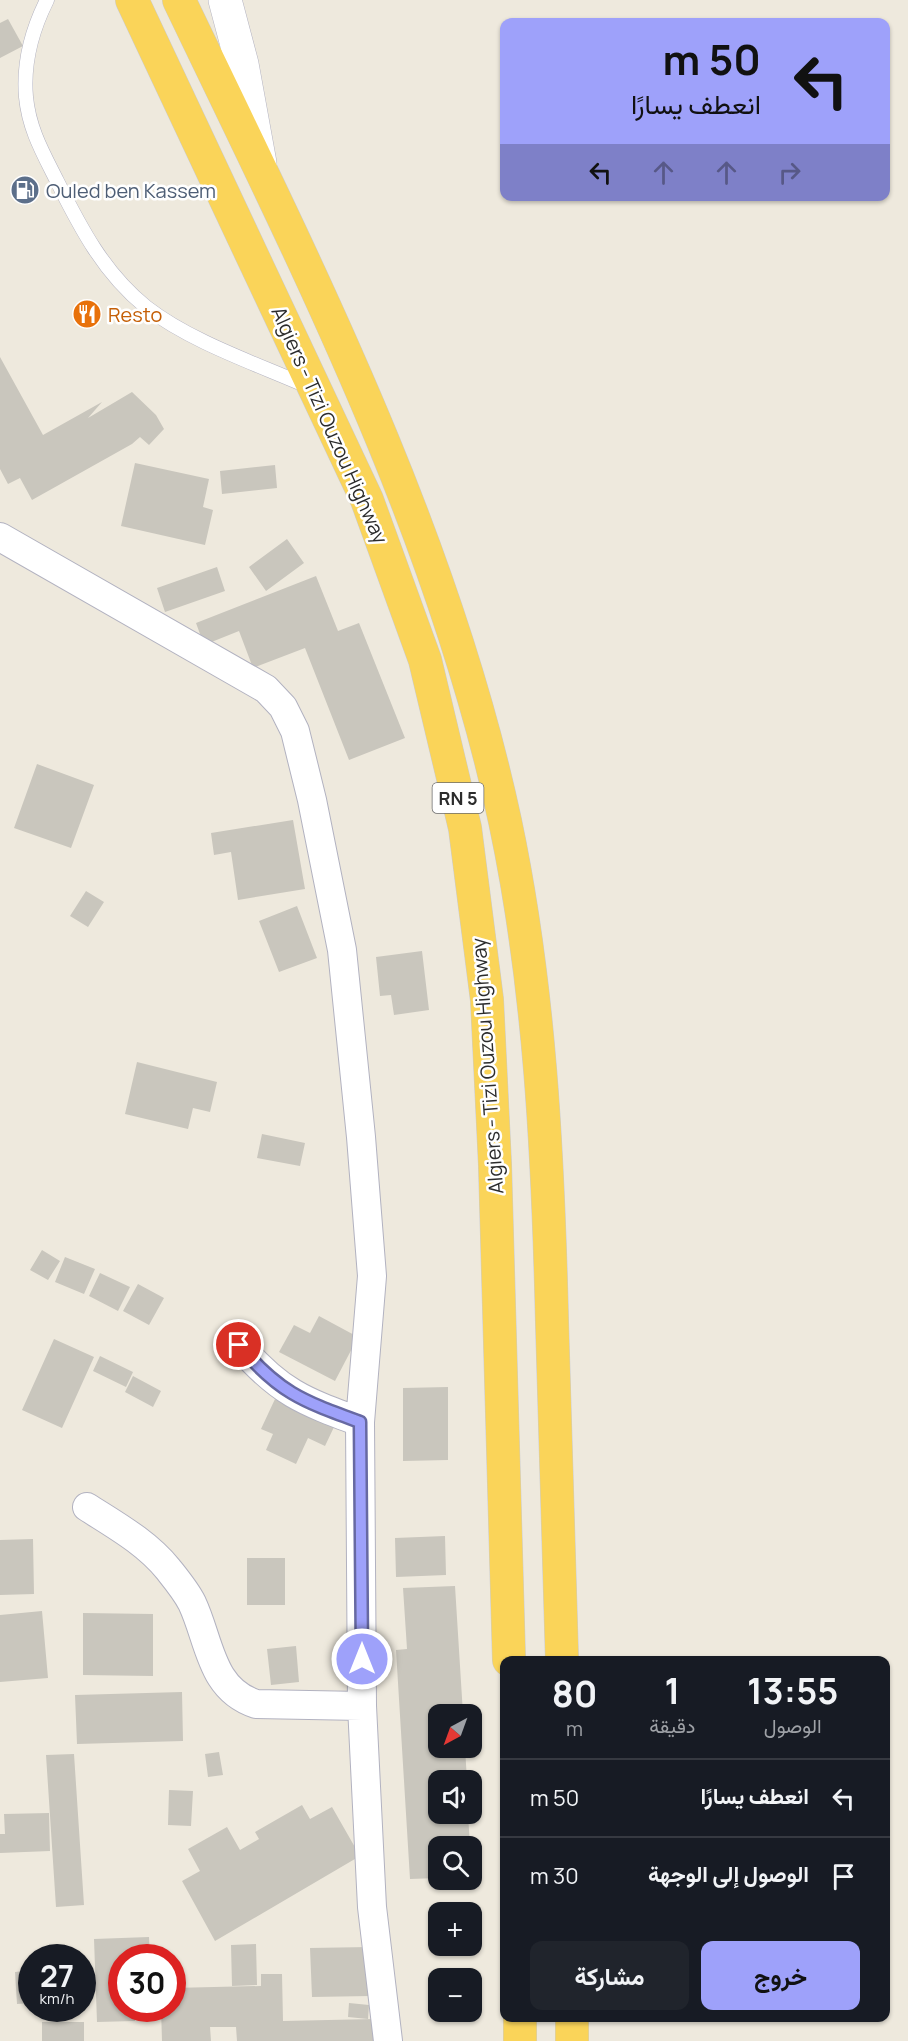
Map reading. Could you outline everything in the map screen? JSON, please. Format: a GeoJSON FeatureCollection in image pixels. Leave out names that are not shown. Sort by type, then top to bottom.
{"type":"FeatureCollection","features":[{"type":"Feature","properties":{"kind":"highway","name":"Algiers - Tizi Ouzou Highway"},"geometry":{"type":"LineString","coordinates":[[132,0],[367,500],[425,660],[465,828],[487,1000],[495,1177],[509,1656]]}},
{"type":"Feature","properties":{"kind":"highway","name":"Algiers - Tizi Ouzou Highway"},"geometry":{"type":"LineString","coordinates":[[179,0],[262,173],[386,445],[453,628],[505,820],[522,909],[548,1155],[562,1656]]}},
{"type":"Feature","properties":{"kind":"highway"},"geometry":{"type":"LineString","coordinates":[[520,2022],[520,2041]]}},
{"type":"Feature","properties":{"kind":"highway"},"geometry":{"type":"LineString","coordinates":[[572,2022],[572,2041]]}},
{"type":"Feature","properties":{"kind":"main road"},"geometry":{"type":"LineString","coordinates":[[225,0],[255,123],[262,173]]}},
{"type":"Feature","properties":{"kind":"street"},"geometry":{"type":"LineString","coordinates":[[0,537],[266,689],[283,707],[295,731],[312,800],[342,950],[362,1137],[372,1276],[360,1422],[362,1706],[372,1907],[388,2041]]}},
{"type":"Feature","properties":{"kind":"street"},"geometry":{"type":"LineString","coordinates":[[239,1345],[258,1368],[285,1390],[312,1404],[360,1422]]}},
{"type":"Feature","properties":{"kind":"street"},"geometry":{"type":"LineString","coordinates":[[87,1507],[131,1535],[166,1567],[191,1601],[226,1687],[239,1698],[256,1704],[362,1706]]}},
{"type":"Feature","properties":{"kind":"lane"},"geometry":{"type":"LineString","coordinates":[[47,0],[37,20],[28,52],[26,95],[31,130],[87,239],[104,264],[147,308],[173,325],[317,391]]}},
{"type":"Feature","properties":{"kind":"building"},"geometry":{"type":"Polygon","coordinates":[[[8,19],[23,46],[0,58],[0,23],[8,19]]]}},
{"type":"Feature","properties":{"kind":"building"},"geometry":{"type":"Polygon","coordinates":[[[0,357],[43,435],[102,402],[88,418],[132,392],[156,415],[164,429],[149,445],[140,437],[132,444],[32,500],[20,478],[8,484],[0,469],[0,357]]]}},
{"type":"Feature","properties":{"kind":"building"},"geometry":{"type":"Polygon","coordinates":[[[135,463],[209,479],[203,507],[213,510],[205,545],[121,526],[135,463]]]}},
{"type":"Feature","properties":{"kind":"building"},"geometry":{"type":"Polygon","coordinates":[[[275,465],[277,488],[222,494],[220,471],[275,465]]]}},
{"type":"Feature","properties":{"kind":"building"},"geometry":{"type":"Polygon","coordinates":[[[287,539],[304,563],[266,591],[249,567],[287,539]]]}},
{"type":"Feature","properties":{"kind":"building"},"geometry":{"type":"Polygon","coordinates":[[[217,567],[225,591],[165,612],[157,588],[217,567]]]}},
{"type":"Feature","properties":{"kind":"building"},"geometry":{"type":"Polygon","coordinates":[[[316,576],[338,631],[359,623],[405,738],[349,760],[305,648],[253,668],[239,631],[204,645],[196,623],[316,576]]]}},
{"type":"Feature","properties":{"kind":"building"},"geometry":{"type":"Polygon","coordinates":[[[37,764],[94,785],[71,848],[14,828],[37,764]]]}},
{"type":"Feature","properties":{"kind":"building"},"geometry":{"type":"Polygon","coordinates":[[[293,820],[305,889],[238,900],[231,852],[214,855],[211,833],[293,820]]]}},
{"type":"Feature","properties":{"kind":"building"},"geometry":{"type":"Polygon","coordinates":[[[86,891],[104,902],[88,927],[70,916],[86,891]]]}},
{"type":"Feature","properties":{"kind":"building"},"geometry":{"type":"Polygon","coordinates":[[[297,906],[317,958],[279,972],[259,921],[297,906]]]}},
{"type":"Feature","properties":{"kind":"building"},"geometry":{"type":"Polygon","coordinates":[[[422,951],[429,1010],[394,1015],[391,995],[380,996],[376,957],[422,951]]]}},
{"type":"Feature","properties":{"kind":"building"},"geometry":{"type":"Polygon","coordinates":[[[137,1062],[217,1082],[210,1112],[193,1108],[188,1129],[125,1114],[137,1062]]]}},
{"type":"Feature","properties":{"kind":"building"},"geometry":{"type":"Polygon","coordinates":[[[262,1134],[305,1143],[300,1166],[257,1158],[262,1134]]]}},
{"type":"Feature","properties":{"kind":"building"},"geometry":{"type":"Polygon","coordinates":[[[42,1250],[60,1261],[48,1280],[30,1270],[42,1250]]]}},
{"type":"Feature","properties":{"kind":"building"},"geometry":{"type":"Polygon","coordinates":[[[65,1257],[95,1269],[84,1294],[55,1282],[65,1257]]]}},
{"type":"Feature","properties":{"kind":"building"},"geometry":{"type":"Polygon","coordinates":[[[100,1273],[130,1287],[118,1311],[89,1296],[100,1273]]]}},
{"type":"Feature","properties":{"kind":"building"},"geometry":{"type":"Polygon","coordinates":[[[138,1284],[164,1298],[149,1325],[123,1311],[138,1284]]]}},
{"type":"Feature","properties":{"kind":"building"},"geometry":{"type":"Polygon","coordinates":[[[319,1316],[358,1337],[335,1381],[279,1352],[294,1325],[310,1333],[319,1316]]]}},
{"type":"Feature","properties":{"kind":"building"},"geometry":{"type":"Polygon","coordinates":[[[54,1339],[94,1357],[62,1428],[22,1410],[54,1339]]]}},
{"type":"Feature","properties":{"kind":"building"},"geometry":{"type":"Polygon","coordinates":[[[100,1356],[133,1372],[126,1387],[93,1371],[100,1356]]]}},
{"type":"Feature","properties":{"kind":"building"},"geometry":{"type":"Polygon","coordinates":[[[133,1376],[161,1391],[153,1407],[125,1392],[133,1376]]]}},
{"type":"Feature","properties":{"kind":"building"},"geometry":{"type":"Polygon","coordinates":[[[448,1387],[448,1460],[403,1461],[403,1388],[448,1387]]]}},
{"type":"Feature","properties":{"kind":"building"},"geometry":{"type":"Polygon","coordinates":[[[275,1399],[334,1427],[325,1446],[308,1438],[296,1464],[266,1450],[273,1434],[261,1429],[275,1399]]]}},
{"type":"Feature","properties":{"kind":"building"},"geometry":{"type":"Polygon","coordinates":[[[445,1536],[446,1575],[396,1577],[395,1538],[445,1536]]]}},
{"type":"Feature","properties":{"kind":"building"},"geometry":{"type":"Polygon","coordinates":[[[33,1539],[34,1594],[0,1595],[0,1540],[33,1539]]]}},
{"type":"Feature","properties":{"kind":"building"},"geometry":{"type":"Polygon","coordinates":[[[247,1558],[285,1558],[285,1605],[247,1605],[247,1558]]]}},
{"type":"Feature","properties":{"kind":"building"},"geometry":{"type":"Polygon","coordinates":[[[455,1586],[462,1704],[428,1704],[428,1758],[466,1758],[466,1770],[428,1770],[428,1824],[469,1824],[469,1836],[428,1836],[428,1878],[410,1879],[396,1650],[407,1649],[403,1588],[455,1586]]]}},
{"type":"Feature","properties":{"kind":"building"},"geometry":{"type":"Polygon","coordinates":[[[42,1611],[48,1678],[0,1682],[0,1615],[42,1611]]]}},
{"type":"Feature","properties":{"kind":"building"},"geometry":{"type":"Polygon","coordinates":[[[83,1613],[153,1614],[153,1676],[83,1675],[83,1613]]]}},
{"type":"Feature","properties":{"kind":"building"},"geometry":{"type":"Polygon","coordinates":[[[296,1646],[299,1682],[271,1685],[267,1649],[296,1646]]]}},
{"type":"Feature","properties":{"kind":"building"},"geometry":{"type":"Polygon","coordinates":[[[182,1692],[183,1741],[77,1744],[75,1695],[182,1692]]]}},
{"type":"Feature","properties":{"kind":"building"},"geometry":{"type":"Polygon","coordinates":[[[219,1752],[223,1775],[208,1777],[205,1754],[219,1752]]]}},
{"type":"Feature","properties":{"kind":"building"},"geometry":{"type":"Polygon","coordinates":[[[74,1754],[84,1905],[56,1907],[46,1755],[74,1754]]]}},
{"type":"Feature","properties":{"kind":"building"},"geometry":{"type":"Polygon","coordinates":[[[169,1790],[193,1791],[191,1826],[168,1825],[169,1790]]]}},
{"type":"Feature","properties":{"kind":"building"},"geometry":{"type":"Polygon","coordinates":[[[302,1805],[310,1819],[332,1807],[360,1856],[215,1941],[182,1881],[200,1871],[188,1849],[227,1827],[240,1850],[259,1839],[255,1832],[302,1805]]]}},
{"type":"Feature","properties":{"kind":"building"},"geometry":{"type":"Polygon","coordinates":[[[49,1813],[50,1851],[0,1853],[0,1834],[5,1834],[4,1814],[49,1813]]]}},
{"type":"Feature","properties":{"kind":"building"},"geometry":{"type":"Polygon","coordinates":[[[149,1937],[149,1944],[108,1944],[108,2022],[97,2022],[96,1944],[94,1939],[149,1937]]]}},
{"type":"Feature","properties":{"kind":"building"},"geometry":{"type":"Polygon","coordinates":[[[256,1944],[257,1985],[232,1986],[231,1945],[256,1944]]]}},
{"type":"Feature","properties":{"kind":"building"},"geometry":{"type":"Polygon","coordinates":[[[369,1947],[370,1996],[312,1997],[310,1948],[369,1947]]]}},
{"type":"Feature","properties":{"kind":"building"},"geometry":{"type":"Polygon","coordinates":[[[15,1972],[18,1972],[18,2004],[17,2004],[15,1972]]]}},
{"type":"Feature","properties":{"kind":"building"},"geometry":{"type":"Polygon","coordinates":[[[261,1974],[282,1974],[283,2021],[374,2019],[375,2041],[237,2041],[236,2027],[210,2027],[211,2041],[162,2041],[161,2022],[186,2022],[186,1988],[261,1986],[261,1974]]]}},
{"type":"Feature","properties":{"kind":"building"},"geometry":{"type":"Polygon","coordinates":[[[349,2003],[369,2005],[368,2019],[348,2017],[349,2003]]]}},
{"type":"Feature","properties":{"kind":"building"},"geometry":{"type":"Polygon","coordinates":[[[42,2022],[84,2022],[84,2041],[42,2041],[42,2022]]]}},
{"type":"Feature","properties":{"kind":"place","name":"Ouled ben Kassem"},"geometry":{"type":"Point","coordinates":[25,190]}},
{"type":"Feature","properties":{"kind":"place","name":"Resto"},"geometry":{"type":"Point","coordinates":[87,314]}},
{"type":"Feature","properties":{"kind":"route"},"geometry":{"type":"LineString","coordinates":[[239,1345],[258,1368],[285,1390],[312,1404],[360,1422],[362,1659]]}}]}
